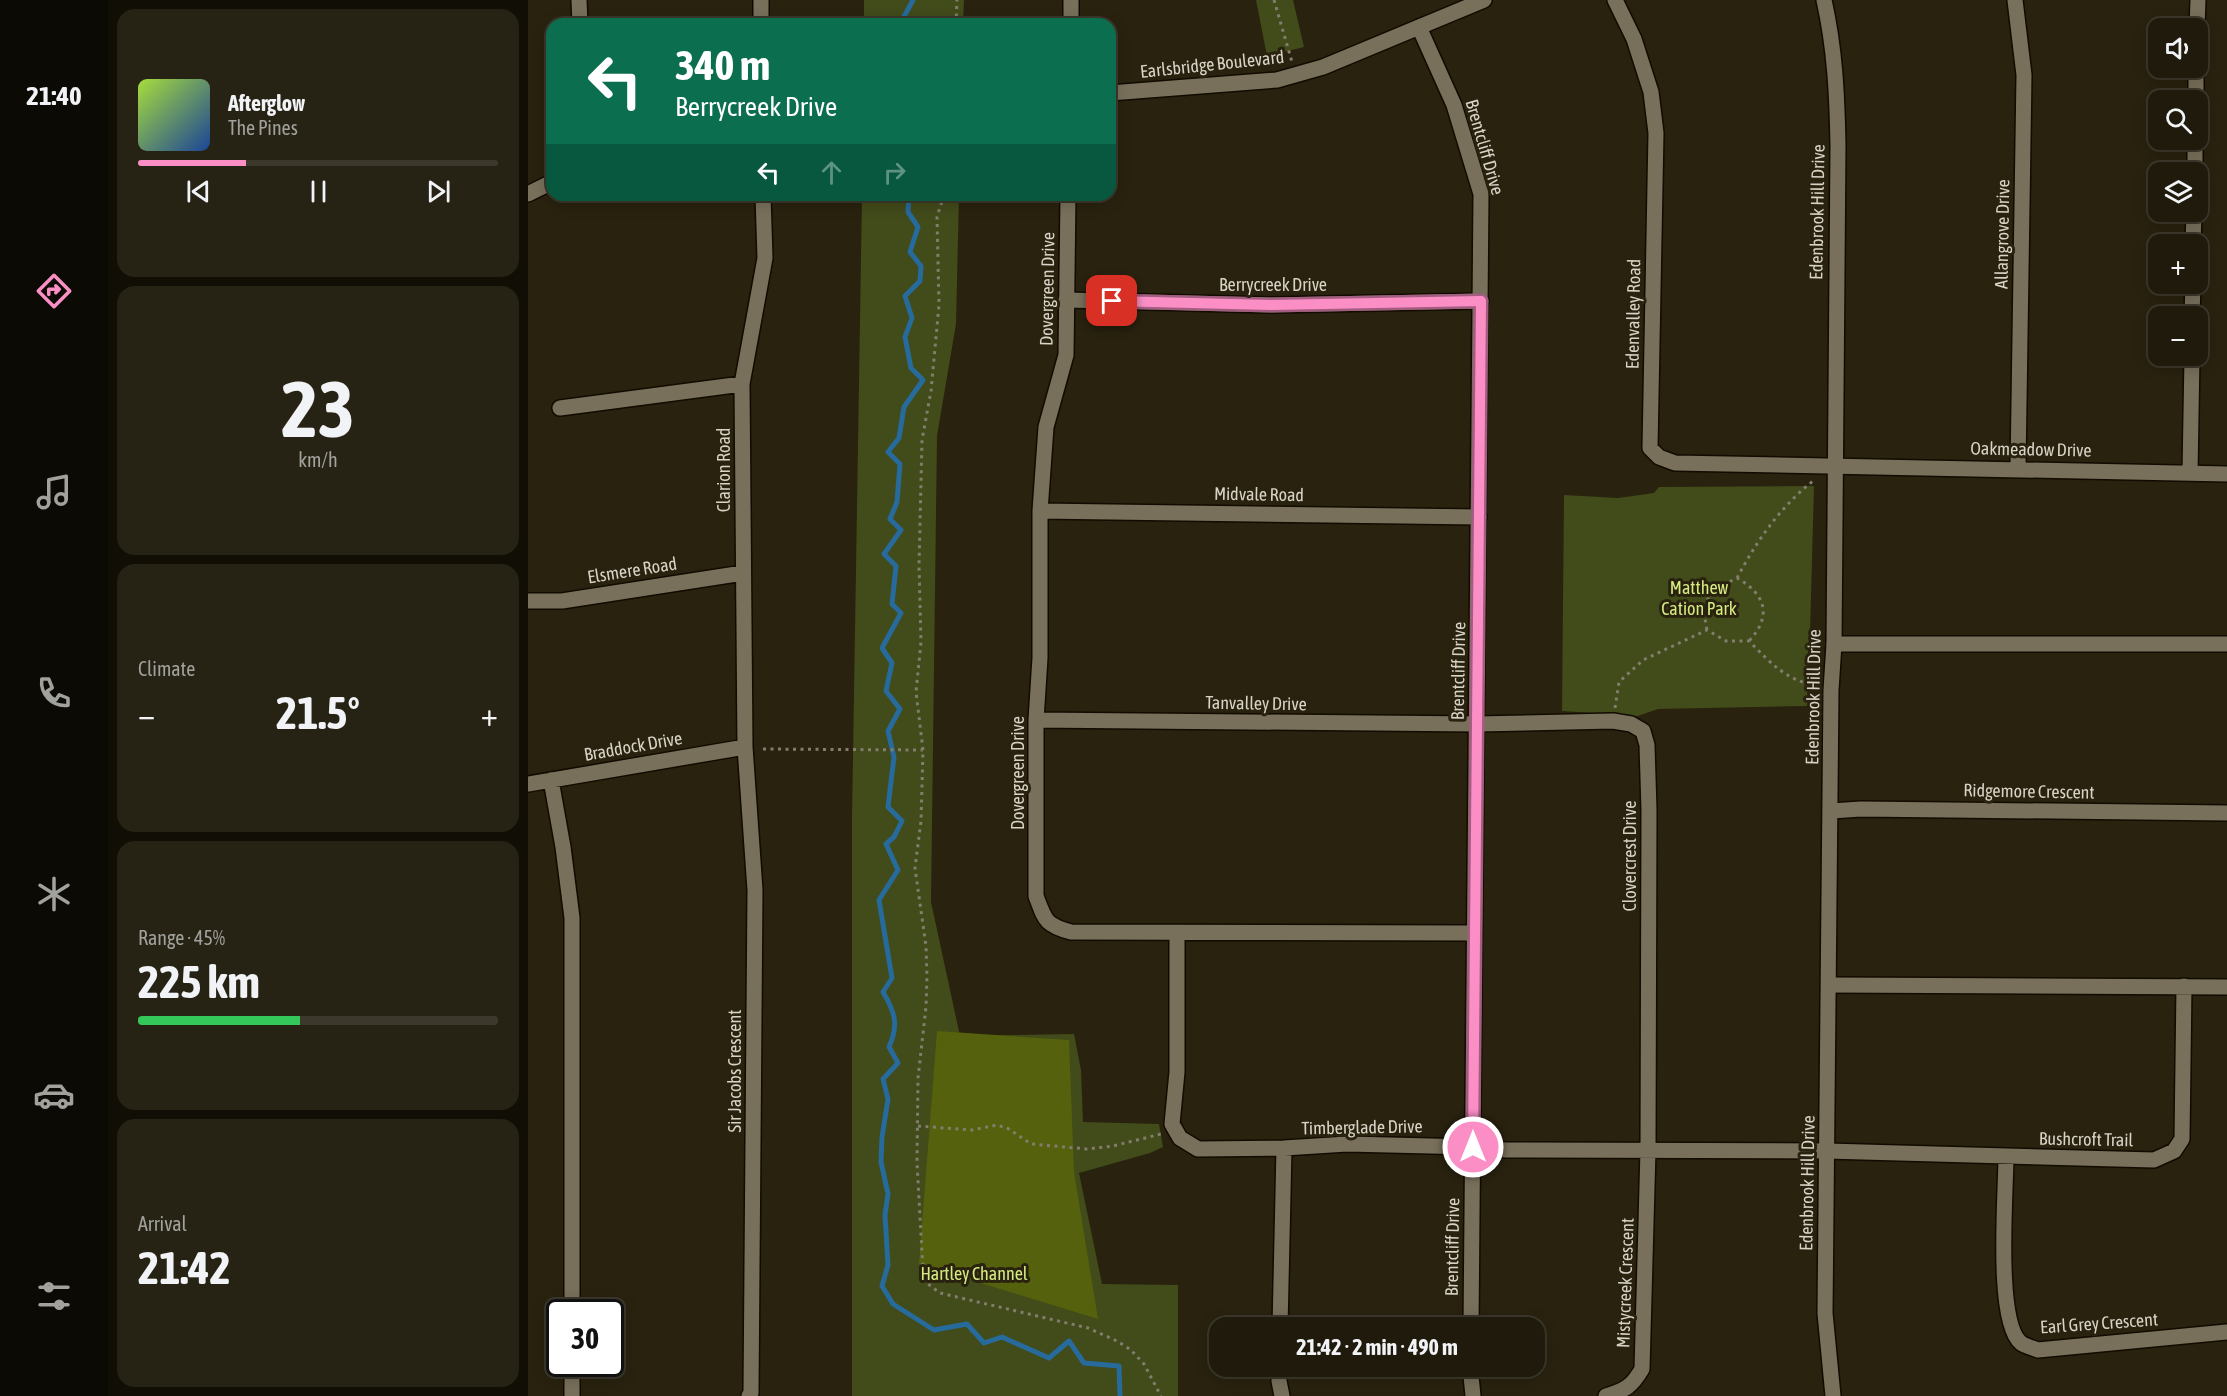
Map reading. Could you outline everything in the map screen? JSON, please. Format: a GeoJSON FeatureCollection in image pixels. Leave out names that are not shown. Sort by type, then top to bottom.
{"type":"FeatureCollection","features":[{"type":"Feature","properties":{"kind":"street"},"geometry":{"type":"LineString","coordinates":[[579,0],[579,18]]}},
{"type":"Feature","properties":{"kind":"street"},"geometry":{"type":"LineString","coordinates":[[761,0],[761,18]]}},
{"type":"Feature","properties":{"kind":"street"},"geometry":{"type":"LineString","coordinates":[[1071,0],[1071,18]]}},
{"type":"Feature","properties":{"kind":"street","name":"Earlsbridge Boulevard"},"geometry":{"type":"LineString","coordinates":[[1116,93],[1277,80],[1323,67],[1484,0]]}},
{"type":"Feature","properties":{"kind":"street","name":"Edenvalley Road"},"geometry":{"type":"LineString","coordinates":[[1615,0],[1634,39],[1651,92],[1656,133],[1650,448],[1659,457],[1675,463],[1834,465]]}},
{"type":"Feature","properties":{"kind":"street","name":"Edenbrook Hill Drive"},"geometry":{"type":"LineString","coordinates":[[1824,0],[1832,32],[1836,69],[1838,134],[1825,1313],[1833,1396]]}},
{"type":"Feature","properties":{"kind":"street","name":"Allangrove Drive"},"geometry":{"type":"LineString","coordinates":[[2015,0],[2024,75],[2018,468]]}},
{"type":"Feature","properties":{"kind":"street"},"geometry":{"type":"LineString","coordinates":[[2197,18],[2198,0]]}},
{"type":"Feature","properties":{"kind":"street","name":"Brentcliff Drive"},"geometry":{"type":"LineString","coordinates":[[1419,27],[1454,105],[1481,194],[1471,1317]]}},
{"type":"Feature","properties":{"kind":"street"},"geometry":{"type":"LineString","coordinates":[[528,194],[546,185]]}},
{"type":"Feature","properties":{"kind":"street","name":"Clarion Road"},"geometry":{"type":"LineString","coordinates":[[745,747],[742,384],[765,258],[763,201]]}},
{"type":"Feature","properties":{"kind":"street","name":"Dovergreen Drive"},"geometry":{"type":"LineString","coordinates":[[1068,201],[1066,355],[1046,427],[1040,511],[1040,658],[1036,720],[1036,896],[1043,915],[1052,927],[1071,932],[1474,933]]}},
{"type":"Feature","properties":{"kind":"street","name":"Berrycreek Drive"},"geometry":{"type":"LineString","coordinates":[[1066,300],[1271,305],[1481,301]]}},
{"type":"Feature","properties":{"kind":"street"},"geometry":{"type":"LineString","coordinates":[[2190,473],[2192,366]]}},
{"type":"Feature","properties":{"kind":"street"},"geometry":{"type":"LineString","coordinates":[[560,408],[742,384]]}},
{"type":"Feature","properties":{"kind":"street","name":"Oakmeadow Drive"},"geometry":{"type":"LineString","coordinates":[[1834,465],[2227,474]]}},
{"type":"Feature","properties":{"kind":"street","name":"Midvale Road"},"geometry":{"type":"LineString","coordinates":[[1040,511],[1479,517]]}},
{"type":"Feature","properties":{"kind":"street","name":"Elsmere Road"},"geometry":{"type":"LineString","coordinates":[[528,601],[562,601],[742,573]]}},
{"type":"Feature","properties":{"kind":"street"},"geometry":{"type":"LineString","coordinates":[[1834,644],[2227,644]]}},
{"type":"Feature","properties":{"kind":"street","name":"Tanvalley Drive"},"geometry":{"type":"LineString","coordinates":[[1036,720],[1477,724]]}},
{"type":"Feature","properties":{"kind":"street","name":"Clovercrest Drive"},"geometry":{"type":"LineString","coordinates":[[1477,724],[1613,721],[1631,724],[1643,731],[1647,745],[1648,1150]]}},
{"type":"Feature","properties":{"kind":"street","name":"Braddock Drive"},"geometry":{"type":"LineString","coordinates":[[528,784],[745,747]]}},
{"type":"Feature","properties":{"kind":"street","name":"Sir Jacobs Crescent"},"geometry":{"type":"LineString","coordinates":[[745,747],[755,890],[751,1381],[749,1396]]}},
{"type":"Feature","properties":{"kind":"street"},"geometry":{"type":"LineString","coordinates":[[551,780],[572,918],[572,1299]]}},
{"type":"Feature","properties":{"kind":"street","name":"Ridgemore Crescent"},"geometry":{"type":"LineString","coordinates":[[1831,811],[1861,809],[2227,813]]}},
{"type":"Feature","properties":{"kind":"street"},"geometry":{"type":"LineString","coordinates":[[1178,933],[1177,1072],[1172,1124],[1180,1138]]}},
{"type":"Feature","properties":{"kind":"street"},"geometry":{"type":"LineString","coordinates":[[1829,985],[2227,987]]}},
{"type":"Feature","properties":{"kind":"street","name":"Bushcroft Trail"},"geometry":{"type":"LineString","coordinates":[[1827,1151],[2154,1160],[2174,1151],[2182,1138],[2184,1117],[2184,986]]}},
{"type":"Feature","properties":{"kind":"street","name":"Timberglade Drive"},"geometry":{"type":"LineString","coordinates":[[1180,1138],[1198,1149],[1284,1148],[1347,1144],[1506,1150],[1827,1151]]}},
{"type":"Feature","properties":{"kind":"street"},"geometry":{"type":"LineString","coordinates":[[1280,1317],[1284,1148]]}},
{"type":"Feature","properties":{"kind":"street","name":"Mistycreek Crescent"},"geometry":{"type":"LineString","coordinates":[[1606,1396],[1621,1392],[1634,1383],[1642,1369],[1648,1150]]}},
{"type":"Feature","properties":{"kind":"street","name":"Earl Grey Crescent"},"geometry":{"type":"LineString","coordinates":[[2006,1156],[2004,1294],[2009,1324],[2020,1343],[2038,1350],[2227,1332]]}},
{"type":"Feature","properties":{"kind":"street"},"geometry":{"type":"LineString","coordinates":[[572,1377],[572,1396]]}},
{"type":"Feature","properties":{"kind":"street"},"geometry":{"type":"LineString","coordinates":[[1279,1377],[1282,1396]]}},
{"type":"Feature","properties":{"kind":"street"},"geometry":{"type":"LineString","coordinates":[[1471,1377],[1473,1396]]}},
{"type":"Feature","properties":{"kind":"path"},"geometry":{"type":"LineString","coordinates":[[956,18],[957,0]]}},
{"type":"Feature","properties":{"kind":"path"},"geometry":{"type":"LineString","coordinates":[[1274,0],[1295,75]]}},
{"type":"Feature","properties":{"kind":"path"},"geometry":{"type":"LineString","coordinates":[[942,201],[937,217],[939,305],[931,391],[921,457],[919,566],[921,642],[916,692],[923,750],[921,821],[915,868],[926,946],[927,976],[918,1078],[917,1163],[923,1270],[928,1284],[940,1293],[1088,1328],[1118,1341],[1131,1350],[1144,1364],[1161,1396]]}},
{"type":"Feature","properties":{"kind":"path"},"geometry":{"type":"LineString","coordinates":[[1831,690],[1801,683],[1782,673],[1749,641],[1726,641],[1707,630],[1704,616],[1706,603],[1715,588],[1737,578],[1751,552],[1770,525],[1808,485],[1834,465]]}},
{"type":"Feature","properties":{"kind":"path"},"geometry":{"type":"LineString","coordinates":[[1737,578],[1760,596],[1764,618],[1758,631],[1749,641]]}},
{"type":"Feature","properties":{"kind":"path"},"geometry":{"type":"LineString","coordinates":[[1613,721],[1620,682],[1643,660],[1707,630]]}},
{"type":"Feature","properties":{"kind":"path"},"geometry":{"type":"LineString","coordinates":[[763,749],[923,750]]}},
{"type":"Feature","properties":{"kind":"path"},"geometry":{"type":"LineString","coordinates":[[918,1126],[972,1130],[997,1125],[1031,1144],[1087,1149],[1113,1146],[1159,1134],[1180,1138]]}},
{"type":"Feature","properties":{"kind":"green space"},"geometry":{"type":"Polygon","coordinates":[[[864,0],[964,0],[963,18],[864,18],[864,0]]]}},
{"type":"Feature","properties":{"kind":"green space"},"geometry":{"type":"Polygon","coordinates":[[[1256,0],[1293,0],[1304,47],[1267,56],[1256,0]]]}},
{"type":"Feature","properties":{"kind":"green space","name":"Hartley Channel"},"geometry":{"type":"Polygon","coordinates":[[[862,201],[959,201],[956,324],[937,436],[931,902],[960,1036],[1074,1034],[1081,1070],[1083,1122],[1159,1124],[1163,1147],[1150,1153],[1079,1173],[1102,1284],[1178,1285],[1178,1396],[852,1396],[852,818],[862,201]]]}},
{"type":"Feature","properties":{"kind":"green space","name":"Matthew Cation Park"},"geometry":{"type":"Polygon","coordinates":[[[1814,486],[1808,706],[1658,709],[1638,716],[1562,711],[1564,495],[1618,498],[1654,493],[1659,487],[1814,486]]]}},
{"type":"Feature","properties":{"kind":"green space"},"geometry":{"type":"Polygon","coordinates":[[[937,1031],[1069,1040],[1074,1172],[1098,1319],[919,1264],[937,1031]]]}},
{"type":"Feature","properties":{"kind":"waterway"},"geometry":{"type":"LineString","coordinates":[[903,18],[913,0]]}},
{"type":"Feature","properties":{"kind":"waterway"},"geometry":{"type":"LineString","coordinates":[[909,201],[908,212],[918,227],[910,252],[921,266],[920,281],[905,296],[912,318],[905,337],[911,368],[923,380],[904,407],[899,438],[888,452],[900,464],[897,502],[890,519],[901,530],[884,554],[896,566],[892,604],[901,613],[882,648],[892,663],[886,691],[900,709],[888,731],[894,757],[888,807],[902,821],[894,837],[886,844],[898,870],[879,900],[892,978],[883,992],[895,1025],[889,1047],[898,1063],[883,1079],[888,1099],[881,1162],[888,1194],[885,1215],[888,1265],[882,1286],[893,1304],[934,1330],[967,1324],[984,1343],[1002,1337],[1049,1358],[1069,1341],[1084,1363],[1119,1366],[1120,1396]]}},
{"type":"Feature","properties":{"kind":"route"},"geometry":{"type":"LineString","coordinates":[[1112,301],[1271,305],[1481,301],[1473,1147]]}}]}
